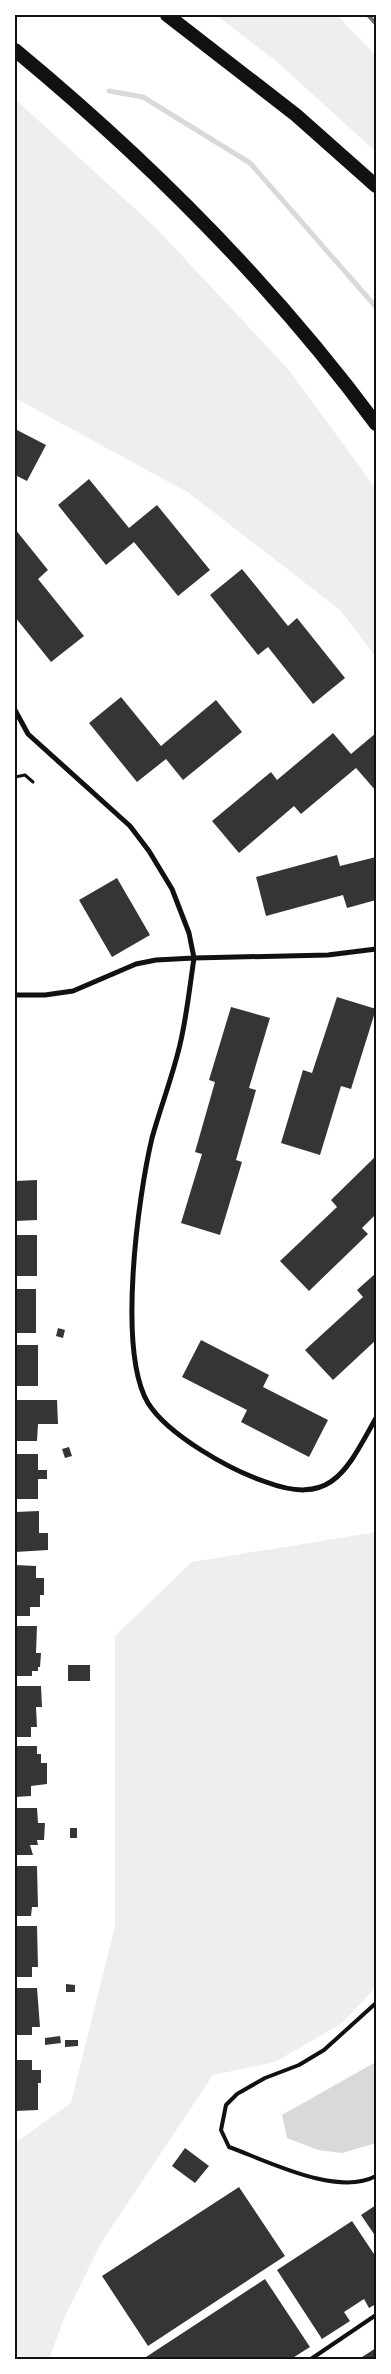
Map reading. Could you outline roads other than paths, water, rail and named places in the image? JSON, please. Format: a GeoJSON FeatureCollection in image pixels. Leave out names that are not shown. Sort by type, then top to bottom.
{"type":"FeatureCollection","features":[{"type":"Feature","properties":{"kind":"highway"},"geometry":{"type":"LineString","coordinates":[[167,15],[296,116],[376,186]]}},
{"type":"Feature","properties":{"kind":"highway"},"geometry":{"type":"LineString","coordinates":[[15,50],[111,133],[212,233],[278,305],[376,424]]}},
{"type":"Feature","properties":{"kind":"street"},"geometry":{"type":"LineString","coordinates":[[15,710],[28,734],[130,826],[149,851],[172,889],[189,933],[194,958],[181,1041],[152,1140],[133,1266],[134,1350],[141,1385],[147,1401],[158,1417],[173,1430],[240,1471],[265,1482],[301,1490],[312,1490],[339,1476],[352,1460],[376,1418]]}},
{"type":"Feature","properties":{"kind":"street"},"geometry":{"type":"LineString","coordinates":[[15,995],[45,996],[73,991],[136,964],[194,958],[328,955],[376,949]]}},
{"type":"Feature","properties":{"kind":"lane"},"geometry":{"type":"LineString","coordinates":[[376,2003],[324,2050],[299,2065],[265,2078],[237,2094],[226,2105],[221,2130],[229,2147],[317,2179],[343,2183],[376,2176]]}},
{"type":"Feature","properties":{"kind":"lane"},"geometry":{"type":"LineString","coordinates":[[311,2359],[376,2316]]}},
{"type":"Feature","properties":{"kind":"waterway"},"geometry":{"type":"LineString","coordinates":[[109,91],[143,97],[250,163],[376,307]]}},
{"type":"Feature","properties":{"kind":"railway"},"geometry":{"type":"LineString","coordinates":[[368,15],[376,24]]}}]}
